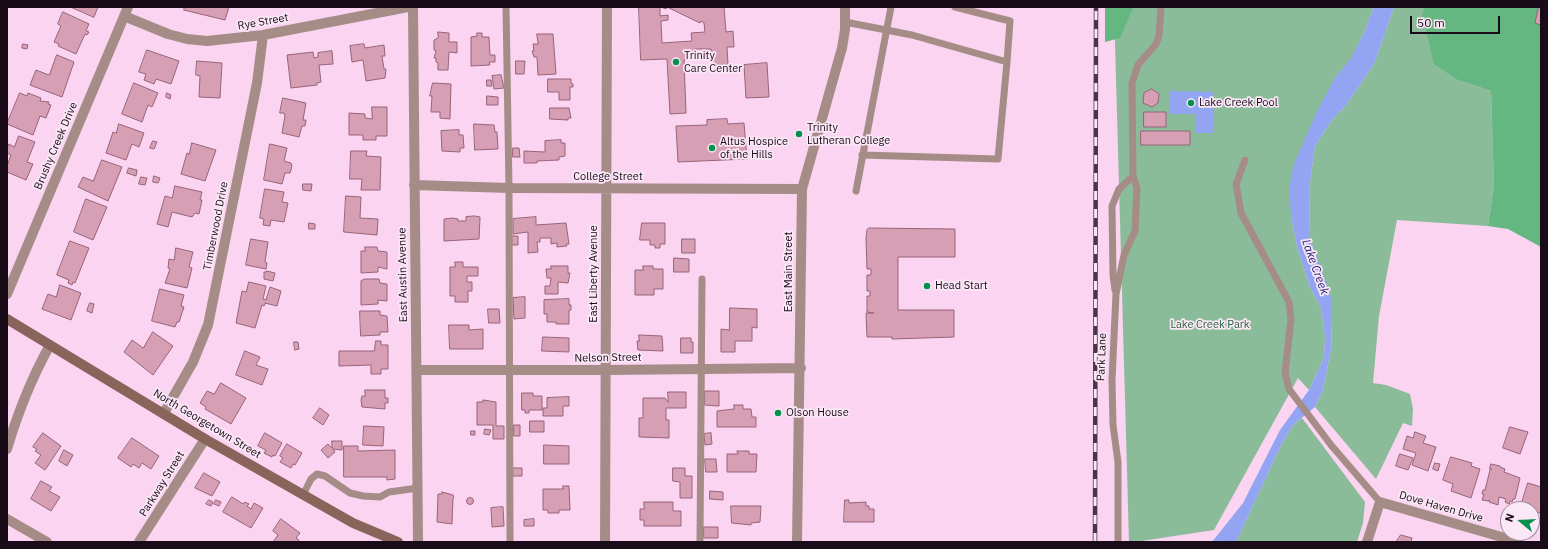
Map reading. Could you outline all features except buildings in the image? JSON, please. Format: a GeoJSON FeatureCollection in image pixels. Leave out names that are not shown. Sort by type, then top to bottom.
{"type":"FeatureCollection","features":[{"type":"Feature","properties":{"kind":"street","name":"Rye Street"},"geometry":{"type":"LineString","coordinates":[[126,11],[168,34],[187,39],[207,41],[262,35],[408,7]]}},
{"type":"Feature","properties":{"kind":"street","name":"East Austin Avenue"},"geometry":{"type":"LineString","coordinates":[[413,7],[418,542]]}},
{"type":"Feature","properties":{"kind":"street","name":"East Liberty Avenue"},"geometry":{"type":"LineString","coordinates":[[605,542],[607,7]]}},
{"type":"Feature","properties":{"kind":"street","name":"East Main Street"},"geometry":{"type":"LineString","coordinates":[[797,542],[801,368],[802,189],[842,48],[845,7]]}},
{"type":"Feature","properties":{"kind":"street","name":"Brushy Creek Drive"},"geometry":{"type":"LineString","coordinates":[[7,294],[126,11]]}},
{"type":"Feature","properties":{"kind":"street","name":"Timberwood Drive"},"geometry":{"type":"LineString","coordinates":[[164,413],[196,356],[209,319],[257,83],[262,35]]}},
{"type":"Feature","properties":{"kind":"street","name":"College Street"},"geometry":{"type":"LineString","coordinates":[[414,184],[509,188],[802,189]]}},
{"type":"Feature","properties":{"kind":"street","name":"North Georgetown Street"},"geometry":{"type":"LineString","coordinates":[[7,319],[205,439],[303,495],[353,523],[398,542]]}},
{"type":"Feature","properties":{"kind":"street"},"geometry":{"type":"LineString","coordinates":[[7,449],[21,405],[37,369],[50,346]]}},
{"type":"Feature","properties":{"kind":"street","name":"Nelson Street"},"geometry":{"type":"LineString","coordinates":[[416,370],[801,368]]}},
{"type":"Feature","properties":{"kind":"street","name":"Parkway Street"},"geometry":{"type":"LineString","coordinates":[[139,542],[205,439]]}},
{"type":"Feature","properties":{"kind":"street"},"geometry":{"type":"LineString","coordinates":[[1368,542],[1380,502]]}},
{"type":"Feature","properties":{"kind":"street","name":"Dove Haven Drive"},"geometry":{"type":"LineString","coordinates":[[1380,502],[1519,542]]}},
{"type":"Feature","properties":{"kind":"street"},"geometry":{"type":"LineString","coordinates":[[7,519],[47,542]]}},
{"type":"Feature","properties":{"kind":"lane"},"geometry":{"type":"LineString","coordinates":[[506,7],[509,188],[510,542]]}},
{"type":"Feature","properties":{"kind":"lane"},"geometry":{"type":"LineString","coordinates":[[856,191],[892,7]]}},
{"type":"Feature","properties":{"kind":"lane"},"geometry":{"type":"LineString","coordinates":[[862,155],[998,159],[1010,21],[955,7]]}},
{"type":"Feature","properties":{"kind":"lane","name":"Park Lane"},"geometry":{"type":"LineString","coordinates":[[1118,542],[1118,462],[1113,425],[1112,380],[1116,294],[1124,255],[1134,231],[1137,188],[1133,176],[1132,83],[1138,66],[1156,44],[1159,36],[1161,7]]}},
{"type":"Feature","properties":{"kind":"lane"},"geometry":{"type":"LineString","coordinates":[[845,22],[912,35],[1007,62]]}},
{"type":"Feature","properties":{"kind":"lane"},"geometry":{"type":"LineString","coordinates":[[1245,160],[1236,184],[1241,212],[1288,302],[1291,319],[1285,373],[1289,389],[1319,429],[1380,502]]}},
{"type":"Feature","properties":{"kind":"lane"},"geometry":{"type":"LineString","coordinates":[[1116,294],[1113,275],[1112,206],[1119,189],[1133,176]]}},
{"type":"Feature","properties":{"kind":"lane"},"geometry":{"type":"LineString","coordinates":[[700,542],[702,279]]}},
{"type":"Feature","properties":{"kind":"lane"},"geometry":{"type":"LineString","coordinates":[[303,495],[312,479],[317,474],[325,476],[350,493],[363,496],[380,497],[389,492],[418,488]]}},
{"type":"Feature","properties":{"kind":"green space"},"geometry":{"type":"Polygon","coordinates":[[[1105,7],[1133,8],[1120,38],[1105,42],[1105,7]]]}},
{"type":"Feature","properties":{"kind":"green space","name":"Lake Creek Park"},"geometry":{"type":"Polygon","coordinates":[[[1114,7],[1374,7],[1363,35],[1351,59],[1335,78],[1291,216],[1297,247],[1310,287],[1321,308],[1325,337],[1324,358],[1309,390],[1298,378],[1214,530],[1135,542],[1129,542],[1114,7]]]}},
{"type":"Feature","properties":{"kind":"green space"},"geometry":{"type":"Polygon","coordinates":[[[1394,7],[1424,7],[1422,13],[1458,80],[1491,91],[1494,186],[1488,226],[1397,220],[1379,316],[1373,383],[1386,385],[1410,394],[1413,409],[1412,426],[1403,423],[1376,479],[1315,407],[1323,390],[1331,349],[1332,322],[1318,263],[1310,238],[1309,189],[1315,146],[1332,120],[1346,105],[1374,64],[1394,7]]]}},
{"type":"Feature","properties":{"kind":"green space"},"geometry":{"type":"Polygon","coordinates":[[[1424,7],[1541,7],[1541,247],[1508,229],[1488,226],[1494,186],[1491,91],[1458,80],[1434,64],[1422,13],[1424,7]]]}},
{"type":"Feature","properties":{"kind":"green space"},"geometry":{"type":"Polygon","coordinates":[[[1302,418],[1365,502],[1363,523],[1357,542],[1236,542],[1281,445],[1293,425],[1302,418]]]}},
{"type":"Feature","properties":{"kind":"water","name":"Lake Creek"},"geometry":{"type":"Polygon","coordinates":[[[1374,7],[1394,7],[1374,64],[1346,105],[1332,120],[1315,146],[1309,189],[1310,238],[1331,297],[1331,349],[1323,390],[1315,407],[1293,425],[1281,445],[1236,542],[1212,542],[1243,503],[1280,430],[1309,390],[1324,358],[1325,337],[1321,308],[1310,287],[1297,247],[1291,216],[1289,188],[1294,164],[1317,111],[1335,78],[1351,58],[1363,35],[1374,7]]]}},
{"type":"Feature","properties":{"kind":"water","name":"Lake Creek Pool"},"geometry":{"type":"Polygon","coordinates":[[[1169,91],[1214,92],[1214,133],[1195,133],[1195,114],[1169,114],[1169,91]]]}},
{"type":"Feature","properties":{"kind":"railway"},"geometry":{"type":"LineString","coordinates":[[1095,542],[1096,7]]}},
{"type":"Feature","properties":{"kind":"place","name":"Trinity Care Center"},"geometry":{"type":"Point","coordinates":[676,62]}},
{"type":"Feature","properties":{"kind":"place","name":"Lake Creek Pool"},"geometry":{"type":"Point","coordinates":[1191,103]}},
{"type":"Feature","properties":{"kind":"place","name":"Trinity Lutheran College"},"geometry":{"type":"Point","coordinates":[799,134]}},
{"type":"Feature","properties":{"kind":"place","name":"Altus Hospice of the Hills"},"geometry":{"type":"Point","coordinates":[712,148]}},
{"type":"Feature","properties":{"kind":"place","name":"Head Start"},"geometry":{"type":"Point","coordinates":[927,286]}},
{"type":"Feature","properties":{"kind":"place","name":"Olson House"},"geometry":{"type":"Point","coordinates":[778,413]}}]}
